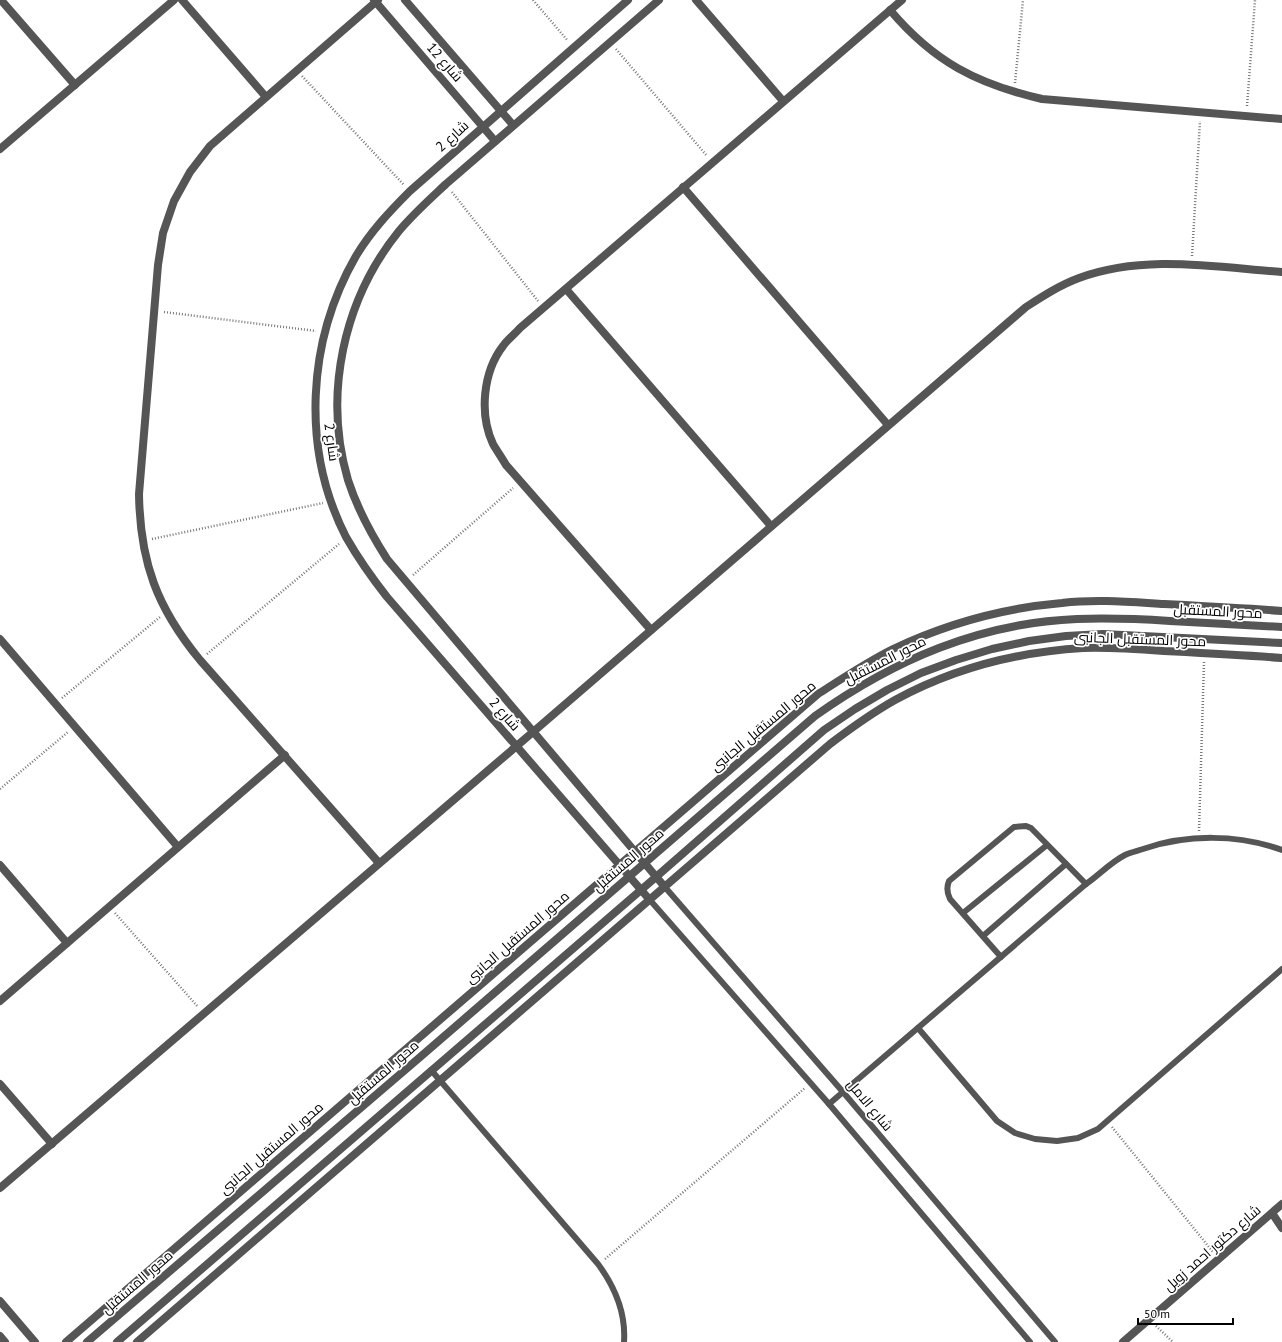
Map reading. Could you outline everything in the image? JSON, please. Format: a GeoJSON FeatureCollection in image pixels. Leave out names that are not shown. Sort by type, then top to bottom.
{"type":"FeatureCollection","features":[{"type":"Feature","properties":{"kind":"street"},"geometry":{"type":"LineString","coordinates":[[0,149],[174,0]]}},
{"type":"Feature","properties":{"kind":"street"},"geometry":{"type":"LineString","coordinates":[[182,0],[266,97]]}},
{"type":"Feature","properties":{"kind":"street","name":"شارع 12"},"geometry":{"type":"LineString","coordinates":[[405,0],[513,125]]}},
{"type":"Feature","properties":{"kind":"street","name":"شارع 2"},"geometry":{"type":"LineString","coordinates":[[628,0],[410,190],[390,210],[372,232],[343,280],[332,306],[324,332],[319,360],[315,417],[323,474],[331,501],[347,537],[365,568],[387,597],[649,899]]}},
{"type":"Feature","properties":{"kind":"street","name":"شارع 2"},"geometry":{"type":"LineString","coordinates":[[659,0],[446,184],[419,209],[399,231],[381,254],[355,307],[346,335],[340,364],[337,393],[341,451],[348,480],[358,507],[371,534],[387,559],[664,886]]}},
{"type":"Feature","properties":{"kind":"street"},"geometry":{"type":"LineString","coordinates":[[696,0],[783,101]]}},
{"type":"Feature","properties":{"kind":"street"},"geometry":{"type":"LineString","coordinates":[[650,630],[506,465],[493,443],[486,419],[485,394],[491,369],[503,346],[520,328],[902,0]]}},
{"type":"Feature","properties":{"kind":"street"},"geometry":{"type":"LineString","coordinates":[[376,1],[210,146],[190,172],[174,201],[163,233],[158,265],[139,494],[142,541],[152,577],[167,612],[177,629],[200,660],[379,863]]}},
{"type":"Feature","properties":{"kind":"street","name":"شارع 12"},"geometry":{"type":"LineString","coordinates":[[376,1],[496,141]]}},
{"type":"Feature","properties":{"kind":"street"},"geometry":{"type":"LineString","coordinates":[[2,4],[75,85]]}},
{"type":"Feature","properties":{"kind":"street"},"geometry":{"type":"LineString","coordinates":[[890,10],[913,35],[939,56],[967,74],[1014,92],[1042,99],[1282,119]]}},
{"type":"Feature","properties":{"kind":"street"},"geometry":{"type":"LineString","coordinates":[[683,187],[888,424]]}},
{"type":"Feature","properties":{"kind":"street"},"geometry":{"type":"LineString","coordinates":[[0,1188],[533,732],[888,424],[1026,307],[1051,290],[1079,278],[1108,269],[1138,264],[1170,263],[1282,272]]}},
{"type":"Feature","properties":{"kind":"street"},"geometry":{"type":"LineString","coordinates":[[566,289],[771,526]]}},
{"type":"Feature","properties":{"kind":"street","name":"محور المستقبل الجانبى"},"geometry":{"type":"LineString","coordinates":[[66,1342],[818,694],[855,670],[887,652],[934,632],[976,618],[1018,608],[1062,602],[1106,601],[1282,611]]}},
{"type":"Feature","properties":{"kind":"street","name":"محور المستقبل"},"geometry":{"type":"LineString","coordinates":[[87,1342],[815,716],[843,696],[874,677],[905,661],[971,637],[1005,628],[1040,622],[1111,618],[1282,627]]}},
{"type":"Feature","properties":{"kind":"street","name":"محور المستقبل"},"geometry":{"type":"LineString","coordinates":[[117,1342],[641,890],[824,730],[855,709],[887,690],[921,673],[992,649],[1029,641],[1066,636],[1103,634],[1282,643]]}},
{"type":"Feature","properties":{"kind":"street"},"geometry":{"type":"LineString","coordinates":[[0,640],[178,847]]}},
{"type":"Feature","properties":{"kind":"street","name":"محور المستقبل الجانبى"},"geometry":{"type":"LineString","coordinates":[[137,1342],[830,744],[861,721],[888,704],[931,683],[968,669],[1006,659],[1045,652],[1084,648],[1108,648],[1282,658]]}},
{"type":"Feature","properties":{"kind":"street"},"geometry":{"type":"LineString","coordinates":[[0,1001],[285,755]]}},
{"type":"Feature","properties":{"kind":"street"},"geometry":{"type":"LineString","coordinates":[[0,865],[67,943]]}},
{"type":"Feature","properties":{"kind":"street"},"geometry":{"type":"LineString","coordinates":[[0,1084],[52,1144]]}},
{"type":"Feature","properties":{"kind":"street","name":"شارع دكتور احمد زويل"},"geometry":{"type":"LineString","coordinates":[[1123,1342],[1282,1204]]}},
{"type":"Feature","properties":{"kind":"street"},"geometry":{"type":"LineString","coordinates":[[1272,1213],[1282,1228]]}},
{"type":"Feature","properties":{"kind":"street"},"geometry":{"type":"LineString","coordinates":[[0,1301],[35,1342]]}},
{"type":"Feature","properties":{"kind":"street"},"geometry":{"type":"LineString","coordinates":[[0,1336],[5,1342]]}},
{"type":"Feature","properties":{"kind":"lane"},"geometry":{"type":"LineString","coordinates":[[1001,957],[947,894],[949,881],[1014,827],[1026,826],[1031,828],[1086,884]]}},
{"type":"Feature","properties":{"kind":"lane"},"geometry":{"type":"LineString","coordinates":[[829,1104],[1086,884],[1126,854],[1154,845],[1183,839],[1199,838],[1242,840],[1271,846],[1282,850]]}},
{"type":"Feature","properties":{"kind":"lane"},"geometry":{"type":"LineString","coordinates":[[963,913],[1047,845]]}},
{"type":"Feature","properties":{"kind":"lane"},"geometry":{"type":"LineString","coordinates":[[983,936],[1066,864]]}},
{"type":"Feature","properties":{"kind":"lane","name":"شارع الامل"},"geometry":{"type":"LineString","coordinates":[[664,886],[843,1092],[1055,1342]]}},
{"type":"Feature","properties":{"kind":"lane"},"geometry":{"type":"LineString","coordinates":[[649,899],[829,1104],[1030,1342]]}},
{"type":"Feature","properties":{"kind":"lane"},"geometry":{"type":"LineString","coordinates":[[918,1028],[997,1121],[1015,1133],[1035,1139],[1057,1141],[1078,1138],[1098,1129],[1108,1121],[1282,969]]}},
{"type":"Feature","properties":{"kind":"lane"},"geometry":{"type":"LineString","coordinates":[[431,1070],[598,1264],[610,1281],[618,1299],[623,1319],[624,1342]]}},
{"type":"Feature","properties":{"kind":"path"},"geometry":{"type":"LineString","coordinates":[[533,0],[574,47]]}},
{"type":"Feature","properties":{"kind":"path"},"geometry":{"type":"LineString","coordinates":[[1014,92],[1023,0]]}},
{"type":"Feature","properties":{"kind":"path"},"geometry":{"type":"LineString","coordinates":[[1246,116],[1255,0]]}},
{"type":"Feature","properties":{"kind":"path"},"geometry":{"type":"LineString","coordinates":[[610,42],[712,163]]}},
{"type":"Feature","properties":{"kind":"path"},"geometry":{"type":"LineString","coordinates":[[297,70],[410,190]]}},
{"type":"Feature","properties":{"kind":"path"},"geometry":{"type":"LineString","coordinates":[[1191,265],[1201,113]]}},
{"type":"Feature","properties":{"kind":"path"},"geometry":{"type":"LineString","coordinates":[[446,184],[543,308]]}},
{"type":"Feature","properties":{"kind":"path"},"geometry":{"type":"LineString","coordinates":[[154,311],[324,332]]}},
{"type":"Feature","properties":{"kind":"path"},"geometry":{"type":"LineString","coordinates":[[405,582],[520,481]]}},
{"type":"Feature","properties":{"kind":"path"},"geometry":{"type":"LineString","coordinates":[[142,541],[331,501]]}},
{"type":"Feature","properties":{"kind":"path"},"geometry":{"type":"LineString","coordinates":[[200,660],[347,537]]}},
{"type":"Feature","properties":{"kind":"path"},"geometry":{"type":"LineString","coordinates":[[55,704],[167,612]]}},
{"type":"Feature","properties":{"kind":"path"},"geometry":{"type":"LineString","coordinates":[[1199,838],[1204,653]]}},
{"type":"Feature","properties":{"kind":"path"},"geometry":{"type":"LineString","coordinates":[[0,789],[74,726]]}},
{"type":"Feature","properties":{"kind":"path"},"geometry":{"type":"LineString","coordinates":[[109,907],[204,1013]]}},
{"type":"Feature","properties":{"kind":"path"},"geometry":{"type":"LineString","coordinates":[[598,1264],[810,1083]]}},
{"type":"Feature","properties":{"kind":"path"},"geometry":{"type":"LineString","coordinates":[[1108,1121],[1219,1259]]}},
{"type":"Feature","properties":{"kind":"path"},"geometry":{"type":"LineString","coordinates":[[1149,1320],[1173,1342]]}}]}
